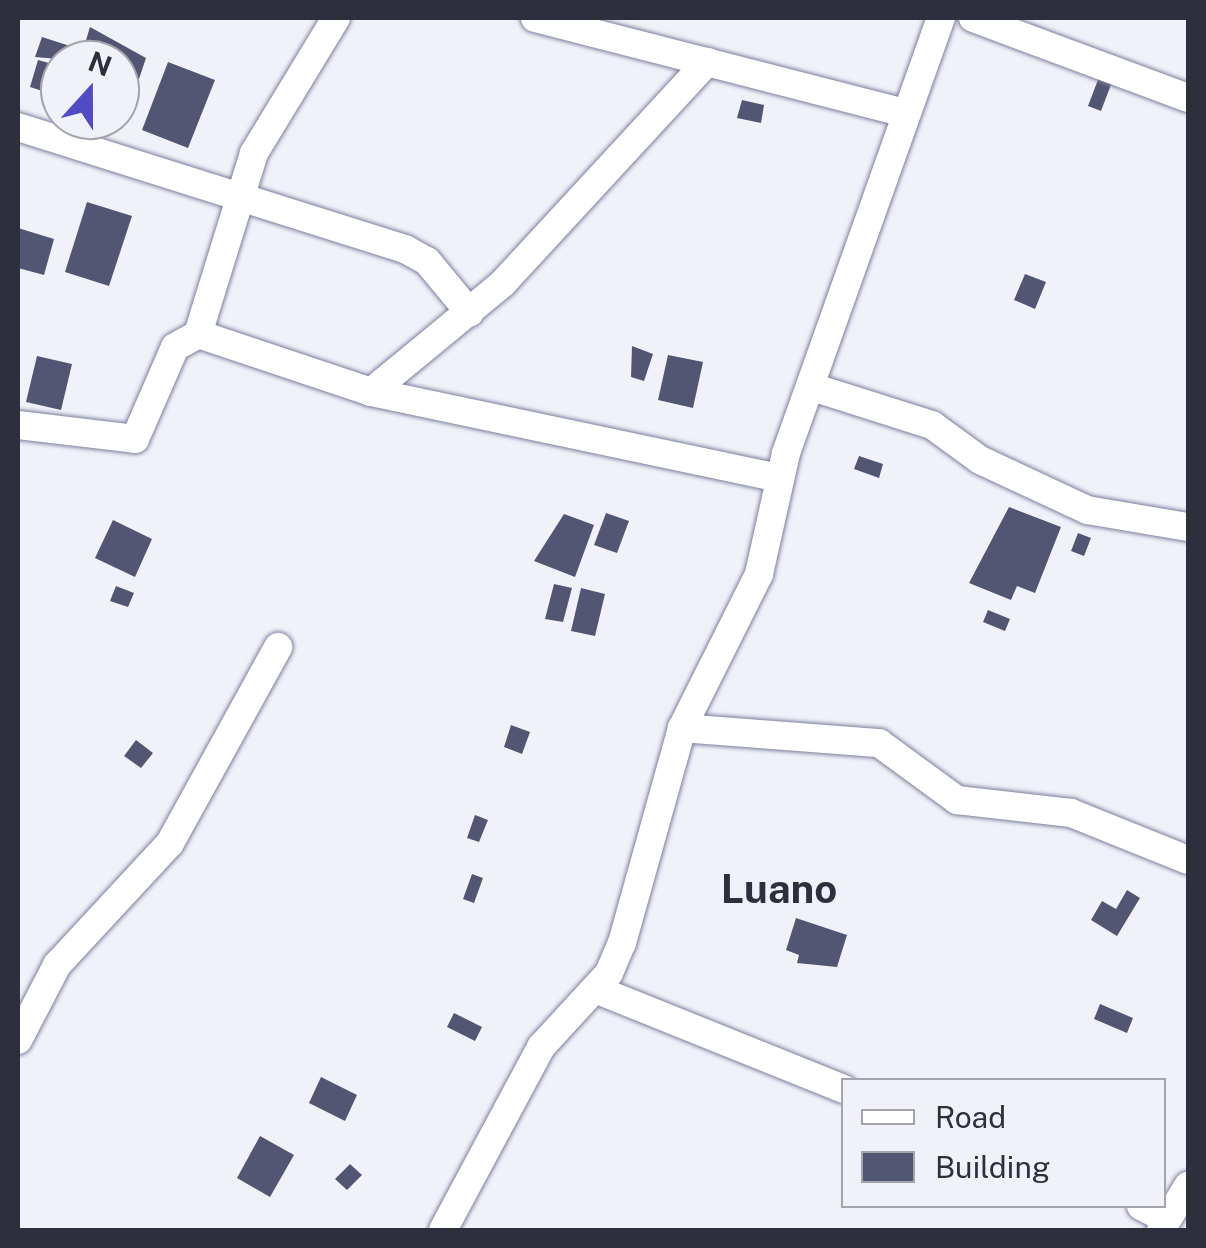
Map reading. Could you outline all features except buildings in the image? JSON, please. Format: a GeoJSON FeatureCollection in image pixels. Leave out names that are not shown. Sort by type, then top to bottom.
{"type":"FeatureCollection","features":[{"type":"Feature","properties":{"kind":"street"},"geometry":{"type":"LineString","coordinates":[[18,425],[135,439],[176,347],[198,334],[237,192],[336,18]]}},
{"type":"Feature","properties":{"kind":"street"},"geometry":{"type":"LineString","coordinates":[[535,18],[906,113]]}},
{"type":"Feature","properties":{"kind":"street"},"geometry":{"type":"LineString","coordinates":[[444,1230],[540,1047],[595,989],[622,943],[682,728],[759,574],[779,478],[941,18]]}},
{"type":"Feature","properties":{"kind":"street"},"geometry":{"type":"LineString","coordinates":[[974,18],[1188,98]]}},
{"type":"Feature","properties":{"kind":"street"},"geometry":{"type":"LineString","coordinates":[[371,392],[470,313],[707,62]]}},
{"type":"Feature","properties":{"kind":"street"},"geometry":{"type":"LineString","coordinates":[[18,127],[237,192],[405,249],[427,261],[470,313]]}},
{"type":"Feature","properties":{"kind":"street"},"geometry":{"type":"LineString","coordinates":[[198,334],[371,392],[779,478]]}},
{"type":"Feature","properties":{"kind":"street"},"geometry":{"type":"LineString","coordinates":[[812,386],[932,425],[980,460],[1087,510],[1188,527]]}},
{"type":"Feature","properties":{"kind":"street"},"geometry":{"type":"LineString","coordinates":[[18,1040],[57,965],[170,843],[278,647]]}},
{"type":"Feature","properties":{"kind":"street"},"geometry":{"type":"LineString","coordinates":[[682,728],[838,732],[879,743],[957,800],[1070,813],[1188,860]]}},
{"type":"Feature","properties":{"kind":"street"},"geometry":{"type":"LineString","coordinates":[[595,989],[841,1089]]}},
{"type":"Feature","properties":{"kind":"street"},"geometry":{"type":"LineString","coordinates":[[1143,1208],[1164,1225],[1188,1186]]}},
{"type":"Feature","properties":{"kind":"district","name":"Luano"},"geometry":{"type":"Point","coordinates":[779,889]}}]}
